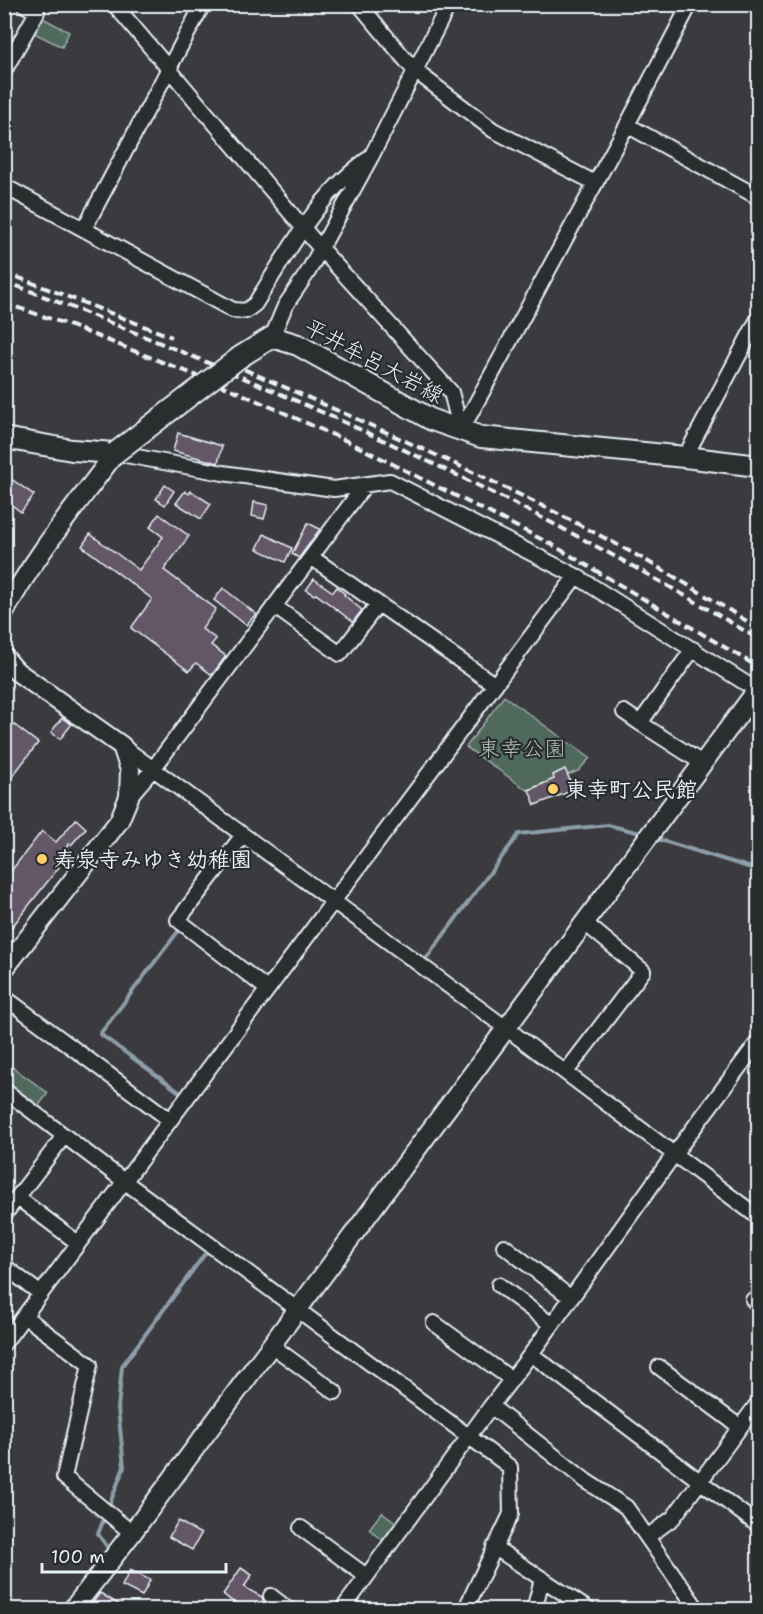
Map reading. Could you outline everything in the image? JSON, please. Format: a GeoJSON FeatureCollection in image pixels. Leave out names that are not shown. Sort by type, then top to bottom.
{"type":"FeatureCollection","features":[{"type":"Feature","properties":{"kind":"main road","name":"平井牟呂大岩線"},"geometry":{"type":"LineString","coordinates":[[115,453],[240,357],[272,337],[298,345],[432,420],[482,437],[759,466]]}},
{"type":"Feature","properties":{"kind":"main road"},"geometry":{"type":"LineString","coordinates":[[4,438],[72,450],[115,453]]}},
{"type":"Feature","properties":{"kind":"street"},"geometry":{"type":"LineString","coordinates":[[4,71],[37,12],[23,4]]}},
{"type":"Feature","properties":{"kind":"street"},"geometry":{"type":"LineString","coordinates":[[114,4],[321,249],[451,392],[461,430]]}},
{"type":"Feature","properties":{"kind":"street"},"geometry":{"type":"LineString","coordinates":[[84,229],[203,4]]}},
{"type":"Feature","properties":{"kind":"street"},"geometry":{"type":"LineString","coordinates":[[359,4],[414,70],[493,130],[594,183]]}},
{"type":"Feature","properties":{"kind":"street"},"geometry":{"type":"LineString","coordinates":[[272,337],[285,306],[308,272],[371,157],[449,4]]}},
{"type":"Feature","properties":{"kind":"street"},"geometry":{"type":"LineString","coordinates":[[461,430],[627,125],[690,4]]}},
{"type":"Feature","properties":{"kind":"street"},"geometry":{"type":"LineString","coordinates":[[627,125],[759,197]]}},
{"type":"Feature","properties":{"kind":"street"},"geometry":{"type":"LineString","coordinates":[[4,186],[233,310],[246,311],[255,304],[303,228],[350,171],[371,157]]}},
{"type":"Feature","properties":{"kind":"street"},"geometry":{"type":"LineString","coordinates":[[685,457],[759,319]]}},
{"type":"Feature","properties":{"kind":"street"},"geometry":{"type":"LineString","coordinates":[[4,612],[26,577],[115,453],[223,473],[334,489],[390,482],[576,576],[758,690],[132,1533],[72,1610]]}},
{"type":"Feature","properties":{"kind":"street"},"geometry":{"type":"LineString","coordinates":[[4,969],[119,822],[129,797],[153,769],[364,486]]}},
{"type":"Feature","properties":{"kind":"street"},"geometry":{"type":"LineString","coordinates":[[311,557],[495,686]]}},
{"type":"Feature","properties":{"kind":"street"},"geometry":{"type":"LineString","coordinates":[[4,1343],[576,576]]}},
{"type":"Feature","properties":{"kind":"street"},"geometry":{"type":"LineString","coordinates":[[274,606],[340,654],[378,604]]}},
{"type":"Feature","properties":{"kind":"street"},"geometry":{"type":"LineString","coordinates":[[640,723],[693,650]]}},
{"type":"Feature","properties":{"kind":"street"},"geometry":{"type":"LineString","coordinates":[[4,657],[16,671],[334,901],[759,1217]]}},
{"type":"Feature","properties":{"kind":"street"},"geometry":{"type":"LineString","coordinates":[[624,712],[702,764]]}},
{"type":"Feature","properties":{"kind":"street"},"geometry":{"type":"LineString","coordinates":[[122,746],[130,770],[129,797]]}},
{"type":"Feature","properties":{"kind":"street"},"geometry":{"type":"LineString","coordinates":[[243,835],[178,920],[267,989]]}},
{"type":"Feature","properties":{"kind":"street"},"geometry":{"type":"LineString","coordinates":[[566,1072],[643,970],[585,923]]}},
{"type":"Feature","properties":{"kind":"street"},"geometry":{"type":"LineString","coordinates":[[4,998],[170,1120]]}},
{"type":"Feature","properties":{"kind":"street"},"geometry":{"type":"LineString","coordinates":[[342,1610],[531,1354],[675,1153],[759,1042]]}},
{"type":"Feature","properties":{"kind":"street"},"geometry":{"type":"LineString","coordinates":[[4,1090],[510,1467],[511,1514],[465,1610]]}},
{"type":"Feature","properties":{"kind":"street"},"geometry":{"type":"LineString","coordinates":[[4,1215],[64,1136]]}},
{"type":"Feature","properties":{"kind":"street"},"geometry":{"type":"LineString","coordinates":[[18,1197],[78,1243]]}},
{"type":"Feature","properties":{"kind":"street"},"geometry":{"type":"LineString","coordinates":[[504,1246],[571,1298]]}},
{"type":"Feature","properties":{"kind":"street"},"geometry":{"type":"LineString","coordinates":[[4,1266],[41,1293]]}},
{"type":"Feature","properties":{"kind":"street"},"geometry":{"type":"LineString","coordinates":[[499,1284],[552,1325]]}},
{"type":"Feature","properties":{"kind":"street"},"geometry":{"type":"LineString","coordinates":[[24,1316],[90,1365],[64,1477],[132,1533]]}},
{"type":"Feature","properties":{"kind":"street"},"geometry":{"type":"LineString","coordinates":[[434,1323],[511,1379]]}},
{"type":"Feature","properties":{"kind":"street"},"geometry":{"type":"LineString","coordinates":[[271,1345],[335,1392]]}},
{"type":"Feature","properties":{"kind":"street"},"geometry":{"type":"LineString","coordinates":[[531,1354],[759,1525]]}},
{"type":"Feature","properties":{"kind":"street"},"geometry":{"type":"LineString","coordinates":[[659,1367],[740,1427]]}},
{"type":"Feature","properties":{"kind":"street"},"geometry":{"type":"LineString","coordinates":[[647,1537],[673,1518],[759,1403]]}},
{"type":"Feature","properties":{"kind":"street"},"geometry":{"type":"LineString","coordinates":[[491,1406],[586,1481],[626,1507],[698,1610]]}},
{"type":"Feature","properties":{"kind":"street"},"geometry":{"type":"LineString","coordinates":[[301,1528],[366,1576]]}},
{"type":"Feature","properties":{"kind":"street"},"geometry":{"type":"LineString","coordinates":[[494,1548],[589,1610]]}},
{"type":"Feature","properties":{"kind":"street"},"geometry":{"type":"LineString","coordinates":[[534,1610],[542,1579]]}},
{"type":"Feature","properties":{"kind":"street"},"geometry":{"type":"LineString","coordinates":[[271,1596],[289,1610]]}},
{"type":"Feature","properties":{"kind":"green space"},"geometry":{"type":"Polygon","coordinates":[[[39,16],[69,32],[62,47],[30,31],[39,16]]]}},
{"type":"Feature","properties":{"kind":"green space","name":"東幸公園"},"geometry":{"type":"Polygon","coordinates":[[[504,696],[590,758],[578,771],[527,790],[466,747],[504,696]]]}},
{"type":"Feature","properties":{"kind":"green space"},"geometry":{"type":"Polygon","coordinates":[[[4,1061],[48,1093],[37,1108],[5,1084],[4,1061]]]}},
{"type":"Feature","properties":{"kind":"green space"},"geometry":{"type":"Polygon","coordinates":[[[382,1512],[398,1524],[384,1541],[369,1529],[382,1512]]]}},
{"type":"Feature","properties":{"kind":"building"},"geometry":{"type":"Polygon","coordinates":[[[178,433],[222,446],[218,463],[173,451],[178,433]]]}},
{"type":"Feature","properties":{"kind":"building"},"geometry":{"type":"Polygon","coordinates":[[[4,474],[34,495],[21,512],[4,499],[4,474]]]}},
{"type":"Feature","properties":{"kind":"building"},"geometry":{"type":"Polygon","coordinates":[[[165,485],[174,491],[165,505],[156,499],[165,485]]]}},
{"type":"Feature","properties":{"kind":"building"},"geometry":{"type":"Polygon","coordinates":[[[185,491],[189,494],[191,491],[211,504],[201,519],[176,503],[185,491]]]}},
{"type":"Feature","properties":{"kind":"building"},"geometry":{"type":"Polygon","coordinates":[[[254,502],[268,505],[264,519],[252,516],[254,502]]]}},
{"type":"Feature","properties":{"kind":"building"},"geometry":{"type":"Polygon","coordinates":[[[159,514],[189,536],[164,570],[216,609],[202,629],[216,639],[211,645],[226,656],[212,675],[196,663],[189,671],[131,628],[152,599],[82,546],[90,534],[139,570],[163,537],[150,527],[159,514]]]}},
{"type":"Feature","properties":{"kind":"building"},"geometry":{"type":"Polygon","coordinates":[[[308,523],[320,529],[299,558],[292,554],[308,523]]]}},
{"type":"Feature","properties":{"kind":"building"},"geometry":{"type":"Polygon","coordinates":[[[264,534],[292,548],[285,562],[257,549],[264,534]]]}},
{"type":"Feature","properties":{"kind":"building"},"geometry":{"type":"Polygon","coordinates":[[[314,579],[333,592],[337,587],[362,610],[353,622],[316,594],[306,590],[314,579]]]}},
{"type":"Feature","properties":{"kind":"building"},"geometry":{"type":"Polygon","coordinates":[[[223,588],[256,614],[246,625],[214,600],[223,588]]]}},
{"type":"Feature","properties":{"kind":"building"},"geometry":{"type":"Polygon","coordinates":[[[4,717],[38,743],[4,787],[4,717]]]}},
{"type":"Feature","properties":{"kind":"building"},"geometry":{"type":"Polygon","coordinates":[[[62,718],[72,724],[60,739],[51,732],[62,718]]]}},
{"type":"Feature","properties":{"kind":"building","name":"東幸町公民館"},"geometry":{"type":"Polygon","coordinates":[[[565,769],[574,790],[535,805],[529,790],[554,779],[553,775],[565,769]]]}},
{"type":"Feature","properties":{"kind":"building"},"geometry":{"type":"Polygon","coordinates":[[[76,819],[86,828],[71,845],[69,844],[55,863],[59,867],[4,937],[4,880],[42,831],[56,842],[76,819]]]}},
{"type":"Feature","properties":{"kind":"building"},"geometry":{"type":"Polygon","coordinates":[[[178,1521],[201,1534],[192,1550],[169,1537],[178,1521]]]}},
{"type":"Feature","properties":{"kind":"building"},"geometry":{"type":"Polygon","coordinates":[[[241,1568],[252,1575],[244,1587],[262,1597],[263,1600],[258,1610],[243,1610],[223,1594],[241,1568]]]}},
{"type":"Feature","properties":{"kind":"building"},"geometry":{"type":"Polygon","coordinates":[[[130,1570],[150,1580],[142,1596],[122,1586],[130,1570]]]}},
{"type":"Feature","properties":{"kind":"building"},"geometry":{"type":"Polygon","coordinates":[[[100,1593],[128,1610],[87,1610],[100,1593]]]}},
{"type":"Feature","properties":{"kind":"waterway"},"geometry":{"type":"LineString","coordinates":[[422,964],[519,834],[608,825],[644,834]]}},
{"type":"Feature","properties":{"kind":"waterway"},"geometry":{"type":"LineString","coordinates":[[654,838],[758,870]]}},
{"type":"Feature","properties":{"kind":"waterway"},"geometry":{"type":"LineString","coordinates":[[179,1097],[182,1094],[100,1034],[243,846]]}},
{"type":"Feature","properties":{"kind":"waterway"},"geometry":{"type":"LineString","coordinates":[[111,1552],[98,1534],[124,1467],[118,1408],[122,1366],[210,1247]]}},
{"type":"Feature","properties":{"kind":"railway"},"geometry":{"type":"LineString","coordinates":[[4,272],[172,337]]}},
{"type":"Feature","properties":{"kind":"railway"},"geometry":{"type":"LineString","coordinates":[[4,281],[198,359],[390,443],[577,536],[758,639]]}},
{"type":"Feature","properties":{"kind":"railway"},"geometry":{"type":"LineString","coordinates":[[4,303],[66,324],[233,390],[349,442],[551,544],[758,667]]}},
{"type":"Feature","properties":{"kind":"railway"},"geometry":{"type":"LineString","coordinates":[[232,364],[432,453],[580,525],[645,560],[758,628]]}},
{"type":"Feature","properties":{"kind":"place","name":"東幸町公民館"},"geometry":{"type":"Point","coordinates":[553,789]}},
{"type":"Feature","properties":{"kind":"place","name":"寿泉寺みゆき幼稚園"},"geometry":{"type":"Point","coordinates":[42,859]}}]}
